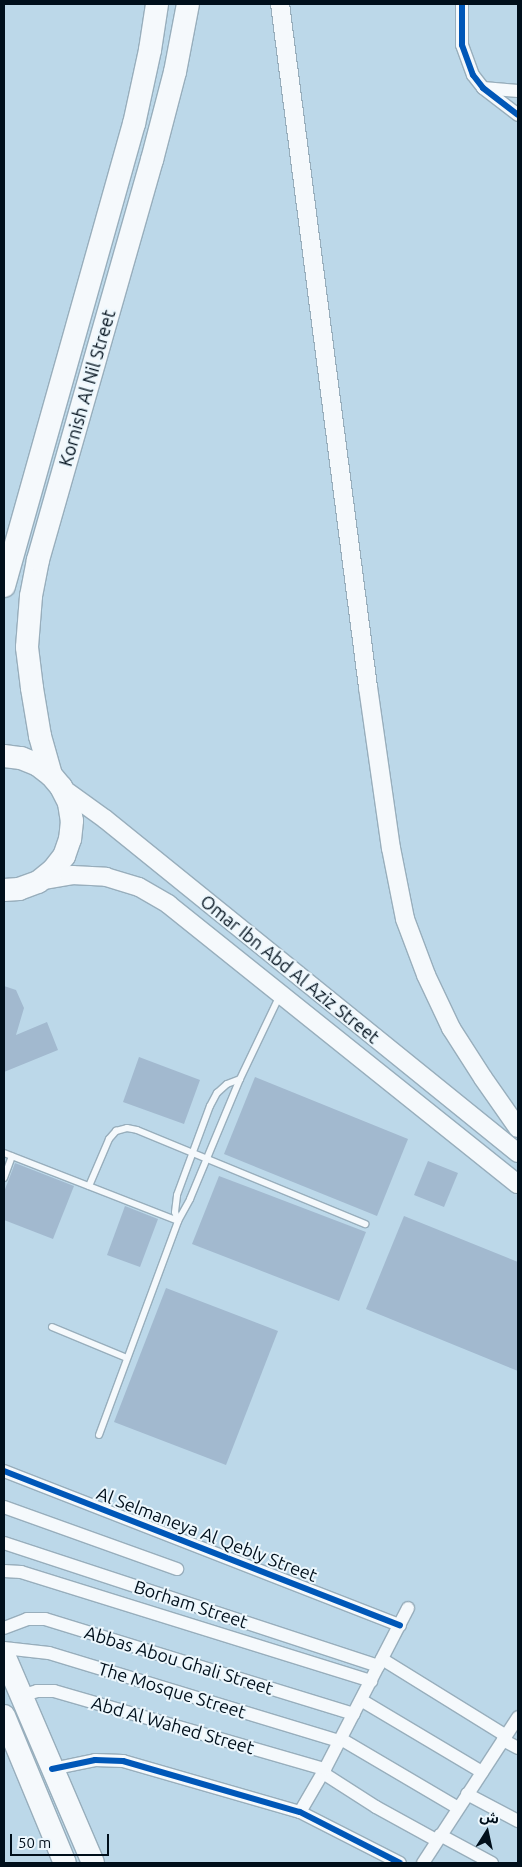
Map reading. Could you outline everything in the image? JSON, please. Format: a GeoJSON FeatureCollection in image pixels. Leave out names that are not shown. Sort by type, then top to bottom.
{"type":"FeatureCollection","features":[{"type":"Feature","properties":{"kind":"highway","name":"Kornish Al Nil Street"},"geometry":{"type":"LineString","coordinates":[[4,586],[134,124],[150,50],[157,4]]}},
{"type":"Feature","properties":{"kind":"highway","name":"Kornish Al Nil Street"},"geometry":{"type":"LineString","coordinates":[[16,891],[53,870],[64,856],[70,839],[70,812],[56,781],[40,736],[32,688],[27,647],[31,596],[38,560],[155,151],[175,72],[188,4]]}},
{"type":"Feature","properties":{"kind":"highway"},"geometry":{"type":"LineString","coordinates":[[4,756],[21,758],[38,765],[56,781]]}},
{"type":"Feature","properties":{"kind":"highway"},"geometry":{"type":"LineString","coordinates":[[4,1655],[93,1863]]}},
{"type":"Feature","properties":{"kind":"highway"},"geometry":{"type":"LineString","coordinates":[[4,1716],[66,1863]]}},
{"type":"Feature","properties":{"kind":"main road"},"geometry":{"type":"LineString","coordinates":[[280,4],[368,688],[391,848],[406,919],[426,975],[451,1028],[482,1078],[518,1128]]}},
{"type":"Feature","properties":{"kind":"main road","name":"Omar Ibn Abd Al Aziz Street"},"geometry":{"type":"LineString","coordinates":[[56,781],[518,1153]]}},
{"type":"Feature","properties":{"kind":"main road","name":"Omar Ibn Abd Al Aziz Street"},"geometry":{"type":"LineString","coordinates":[[16,891],[72,875],[106,876],[139,886],[168,904],[518,1184]]}},
{"type":"Feature","properties":{"kind":"street"},"geometry":{"type":"LineString","coordinates":[[462,4],[462,45],[473,75],[483,88],[518,115]]}},
{"type":"Feature","properties":{"kind":"street"},"geometry":{"type":"LineString","coordinates":[[483,88],[518,91]]}},
{"type":"Feature","properties":{"kind":"street","name":"Al Selmaneya Al Qebly Street"},"geometry":{"type":"LineString","coordinates":[[4,1471],[400,1625]]}},
{"type":"Feature","properties":{"kind":"street"},"geometry":{"type":"LineString","coordinates":[[4,1507],[177,1569]]}},
{"type":"Feature","properties":{"kind":"street","name":"Borham Street"},"geometry":{"type":"LineString","coordinates":[[4,1543],[380,1662],[505,1738],[518,1748]]}},
{"type":"Feature","properties":{"kind":"street"},"geometry":{"type":"LineString","coordinates":[[4,1570],[21,1572],[371,1681]]}},
{"type":"Feature","properties":{"kind":"street"},"geometry":{"type":"LineString","coordinates":[[300,1812],[324,1771],[408,1608]]}},
{"type":"Feature","properties":{"kind":"street","name":"Abbas Abou Ghali Street"},"geometry":{"type":"LineString","coordinates":[[4,1628],[27,1620],[46,1619],[354,1714]]}},
{"type":"Feature","properties":{"kind":"street","name":"The Mosque Street"},"geometry":{"type":"LineString","coordinates":[[4,1648],[49,1653],[340,1740],[458,1808]]}},
{"type":"Feature","properties":{"kind":"street","name":"Abd Al Wahed Street"},"geometry":{"type":"LineString","coordinates":[[21,1696],[37,1691],[54,1691],[324,1771],[376,1807],[492,1863]]}},
{"type":"Feature","properties":{"kind":"street"},"geometry":{"type":"LineString","coordinates":[[361,1700],[482,1772]]}},
{"type":"Feature","properties":{"kind":"street"},"geometry":{"type":"LineString","coordinates":[[423,1863],[518,1717]]}},
{"type":"Feature","properties":{"kind":"street"},"geometry":{"type":"LineString","coordinates":[[52,1769],[95,1760],[123,1761],[300,1812],[400,1863]]}},
{"type":"Feature","properties":{"kind":"street"},"geometry":{"type":"LineString","coordinates":[[467,1794],[518,1821]]}},
{"type":"Feature","properties":{"kind":"lane"},"geometry":{"type":"LineString","coordinates":[[99,1435],[178,1221],[208,1159],[240,1079],[280,994]]}},
{"type":"Feature","properties":{"kind":"lane"},"geometry":{"type":"LineString","coordinates":[[178,1221],[175,1204],[217,1093],[227,1084],[240,1079]]}},
{"type":"Feature","properties":{"kind":"lane"},"geometry":{"type":"LineString","coordinates":[[89,1186],[109,1139],[116,1131],[127,1128],[208,1159],[365,1224]]}},
{"type":"Feature","properties":{"kind":"lane"},"geometry":{"type":"LineString","coordinates":[[4,1153],[178,1221]]}},
{"type":"Feature","properties":{"kind":"lane"},"geometry":{"type":"LineString","coordinates":[[4,1178],[12,1156]]}},
{"type":"Feature","properties":{"kind":"lane"},"geometry":{"type":"LineString","coordinates":[[52,1327],[127,1358]]}},
{"type":"Feature","properties":{"kind":"building"},"geometry":{"type":"Polygon","coordinates":[[[4,986],[16,990],[24,1008],[16,1035],[47,1022],[58,1050],[4,1072],[4,986]]]}},
{"type":"Feature","properties":{"kind":"building"},"geometry":{"type":"Polygon","coordinates":[[[139,1057],[200,1080],[184,1124],[123,1102],[139,1057]]]}},
{"type":"Feature","properties":{"kind":"building"},"geometry":{"type":"Polygon","coordinates":[[[255,1077],[408,1139],[377,1216],[224,1154],[255,1077]]]}},
{"type":"Feature","properties":{"kind":"building"},"geometry":{"type":"Polygon","coordinates":[[[428,1161],[458,1173],[444,1207],[414,1195],[428,1161]]]}},
{"type":"Feature","properties":{"kind":"building"},"geometry":{"type":"Polygon","coordinates":[[[15,1163],[74,1186],[53,1239],[4,1220],[4,1192],[15,1163]]]}},
{"type":"Feature","properties":{"kind":"building"},"geometry":{"type":"Polygon","coordinates":[[[219,1176],[366,1232],[339,1301],[192,1244],[219,1176]]]}},
{"type":"Feature","properties":{"kind":"building"},"geometry":{"type":"Polygon","coordinates":[[[125,1206],[158,1219],[140,1267],[107,1255],[125,1206]]]}},
{"type":"Feature","properties":{"kind":"building"},"geometry":{"type":"Polygon","coordinates":[[[404,1216],[518,1262],[518,1371],[366,1309],[404,1216]]]}},
{"type":"Feature","properties":{"kind":"building"},"geometry":{"type":"Polygon","coordinates":[[[166,1288],[278,1331],[226,1465],[114,1422],[166,1288]]]}},
{"type":"Feature","properties":{"kind":"cycle path"},"geometry":{"type":"LineString","coordinates":[[462,4],[462,45],[473,75],[483,88],[518,115]]}},
{"type":"Feature","properties":{"kind":"cycle path"},"geometry":{"type":"LineString","coordinates":[[4,1471],[400,1625]]}},
{"type":"Feature","properties":{"kind":"cycle path"},"geometry":{"type":"LineString","coordinates":[[52,1769],[95,1760],[123,1761],[300,1812],[400,1863]]}}]}
